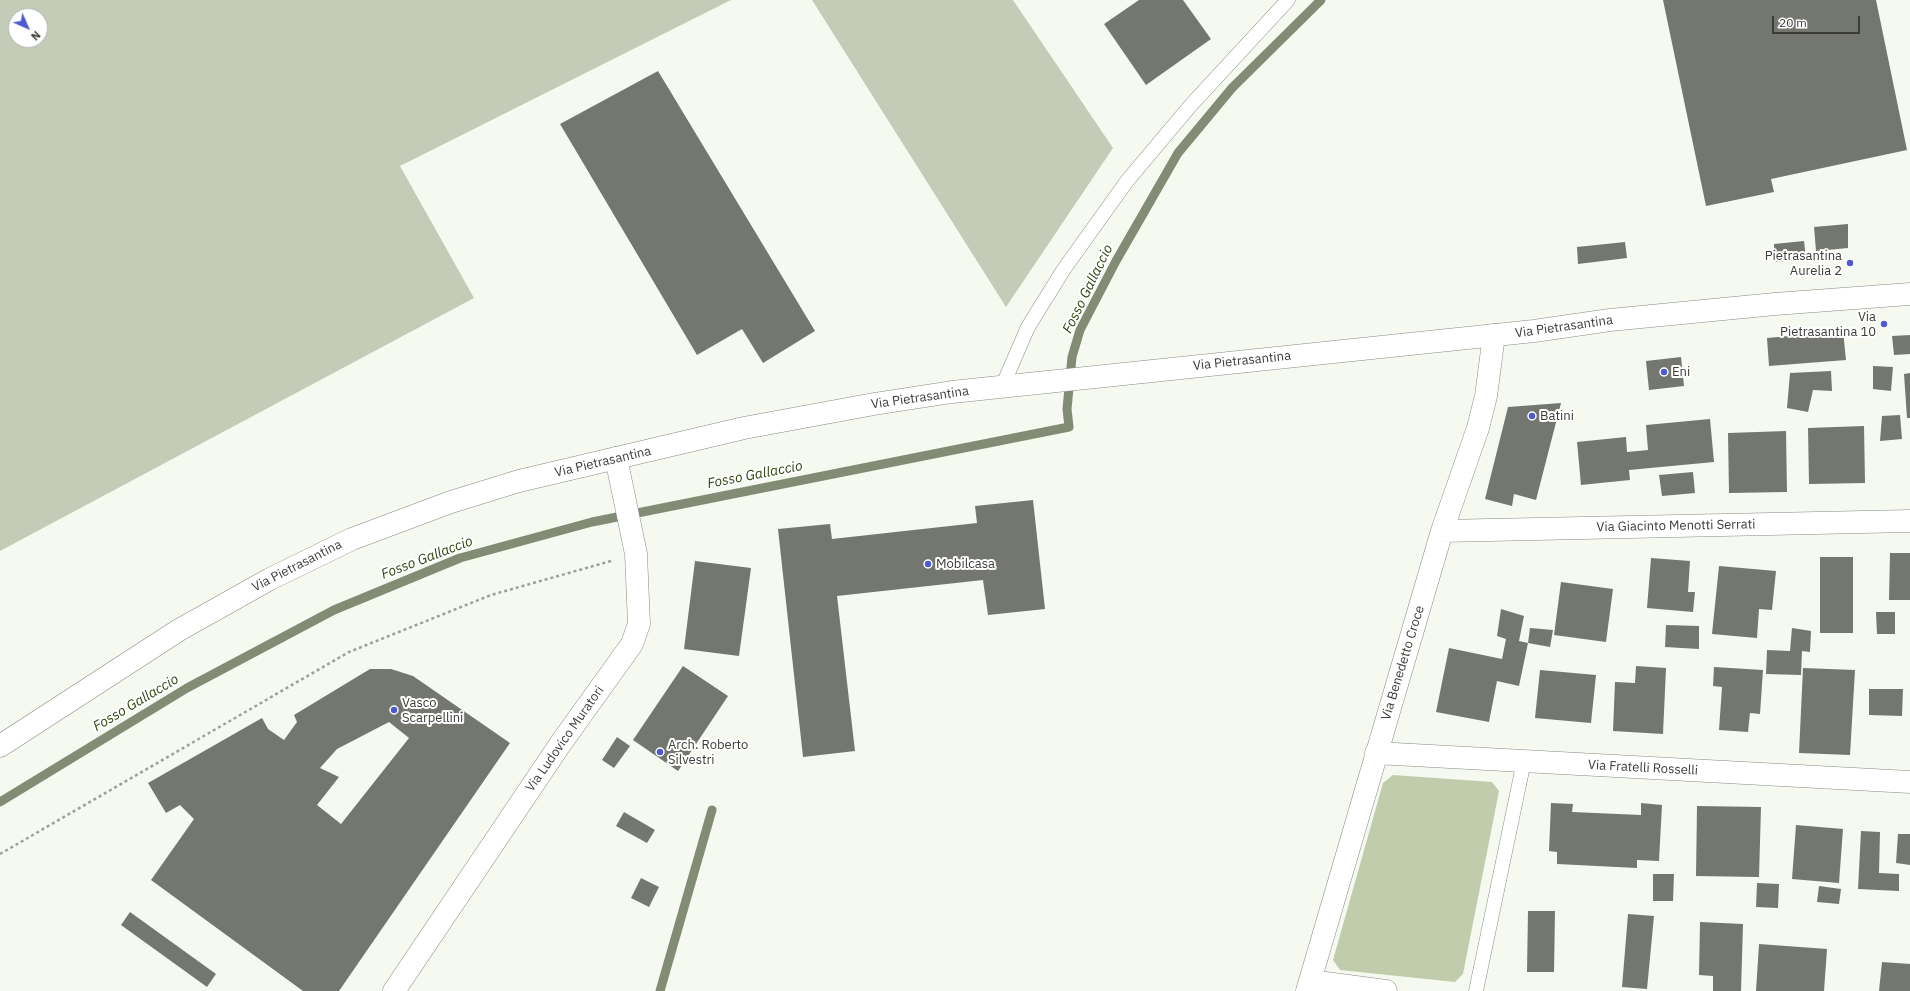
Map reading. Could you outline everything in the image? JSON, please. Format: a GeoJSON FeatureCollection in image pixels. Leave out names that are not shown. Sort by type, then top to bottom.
{"type":"FeatureCollection","features":[{"type":"Feature","properties":{"kind":"street","name":"Via Pietrasantina"},"geometry":{"type":"LineString","coordinates":[[0,746],[179,630],[270,579],[345,542],[444,505],[511,484],[616,458],[775,422],[874,404],[1036,382],[1494,335],[1775,304],[1910,294]]}},
{"type":"Feature","properties":{"kind":"street","name":"Via Benedetto Croce"},"geometry":{"type":"LineString","coordinates":[[1308,986],[1442,531],[1478,428],[1486,396],[1494,335]]}},
{"type":"Feature","properties":{"kind":"street","name":"Via Ludovico Muratori"},"geometry":{"type":"LineString","coordinates":[[394,991],[561,743],[632,644],[639,624],[635,550],[616,458]]}},
{"type":"Feature","properties":{"kind":"street","name":"Via Giacinto Menotti Serrati"},"geometry":{"type":"LineString","coordinates":[[1442,531],[1910,521]]}},
{"type":"Feature","properties":{"kind":"street","name":"Via Fratelli Rosselli"},"geometry":{"type":"LineString","coordinates":[[1376,753],[1910,782]]}},
{"type":"Feature","properties":{"kind":"street"},"geometry":{"type":"LineString","coordinates":[[1308,986],[1386,991]]}},
{"type":"Feature","properties":{"kind":"lane"},"geometry":{"type":"LineString","coordinates":[[1002,387],[1028,327],[1064,269],[1127,181],[1191,105],[1288,0]]}},
{"type":"Feature","properties":{"kind":"lane"},"geometry":{"type":"LineString","coordinates":[[1476,991],[1524,761]]}},
{"type":"Feature","properties":{"kind":"path"},"geometry":{"type":"LineString","coordinates":[[0,854],[349,652],[491,595],[635,550]]}},
{"type":"Feature","properties":{"kind":"green space"},"geometry":{"type":"Polygon","coordinates":[[[0,0],[731,0],[400,166],[474,298],[0,551],[0,0]]]}},
{"type":"Feature","properties":{"kind":"green space"},"geometry":{"type":"Polygon","coordinates":[[[812,0],[1013,0],[1113,148],[1006,307],[812,0]]]}},
{"type":"Feature","properties":{"kind":"green space"},"geometry":{"type":"Polygon","coordinates":[[[1393,775],[1492,782],[1499,791],[1463,974],[1455,982],[1340,970],[1333,960],[1383,783],[1393,775]]]}},
{"type":"Feature","properties":{"kind":"building"},"geometry":{"type":"Polygon","coordinates":[[[1139,0],[1183,0],[1211,39],[1146,85],[1104,24],[1139,0]]]}},
{"type":"Feature","properties":{"kind":"building"},"geometry":{"type":"Polygon","coordinates":[[[1663,0],[1876,0],[1907,150],[1771,179],[1774,192],[1706,206],[1663,0]]]}},
{"type":"Feature","properties":{"kind":"building"},"geometry":{"type":"Polygon","coordinates":[[[658,71],[815,331],[763,363],[742,329],[697,355],[560,124],[658,71]]]}},
{"type":"Feature","properties":{"kind":"building"},"geometry":{"type":"Polygon","coordinates":[[[1848,224],[1848,248],[1816,251],[1814,227],[1848,224]]]}},
{"type":"Feature","properties":{"kind":"building"},"geometry":{"type":"Polygon","coordinates":[[[1804,241],[1806,259],[1775,262],[1774,244],[1804,241]]]}},
{"type":"Feature","properties":{"kind":"building"},"geometry":{"type":"Polygon","coordinates":[[[1625,242],[1627,258],[1578,264],[1577,247],[1625,242]]]}},
{"type":"Feature","properties":{"kind":"building"},"geometry":{"type":"Polygon","coordinates":[[[1843,331],[1846,360],[1769,366],[1767,338],[1843,331]]]}},
{"type":"Feature","properties":{"kind":"building"},"geometry":{"type":"Polygon","coordinates":[[[1910,335],[1910,354],[1894,355],[1892,336],[1910,335]]]}},
{"type":"Feature","properties":{"kind":"building"},"geometry":{"type":"Polygon","coordinates":[[[1681,357],[1684,386],[1649,390],[1646,361],[1681,357]]]}},
{"type":"Feature","properties":{"kind":"building"},"geometry":{"type":"Polygon","coordinates":[[[1873,366],[1893,367],[1891,391],[1873,389],[1873,366]]]}},
{"type":"Feature","properties":{"kind":"building"},"geometry":{"type":"Polygon","coordinates":[[[1831,371],[1832,391],[1813,390],[1808,412],[1787,408],[1790,373],[1831,371]]]}},
{"type":"Feature","properties":{"kind":"building"},"geometry":{"type":"Polygon","coordinates":[[[1910,373],[1910,418],[1907,418],[1904,374],[1910,373]]]}},
{"type":"Feature","properties":{"kind":"building"},"geometry":{"type":"Polygon","coordinates":[[[1561,403],[1536,500],[1514,494],[1512,506],[1485,499],[1508,407],[1561,403]]]}},
{"type":"Feature","properties":{"kind":"building"},"geometry":{"type":"Polygon","coordinates":[[[1900,415],[1902,439],[1880,441],[1882,416],[1900,415]]]}},
{"type":"Feature","properties":{"kind":"building"},"geometry":{"type":"Polygon","coordinates":[[[1710,419],[1714,462],[1629,470],[1630,480],[1581,485],[1577,442],[1626,437],[1627,452],[1648,450],[1646,425],[1710,419]]]}},
{"type":"Feature","properties":{"kind":"building"},"geometry":{"type":"Polygon","coordinates":[[[1864,426],[1865,483],[1809,484],[1808,428],[1864,426]]]}},
{"type":"Feature","properties":{"kind":"building"},"geometry":{"type":"Polygon","coordinates":[[[1786,431],[1787,492],[1729,493],[1728,433],[1786,431]]]}},
{"type":"Feature","properties":{"kind":"building"},"geometry":{"type":"Polygon","coordinates":[[[1693,472],[1695,493],[1662,496],[1659,475],[1693,472]]]}},
{"type":"Feature","properties":{"kind":"building"},"geometry":{"type":"Polygon","coordinates":[[[1033,500],[1045,609],[988,615],[983,580],[837,596],[855,751],[803,757],[778,529],[830,524],[832,539],[977,523],[975,506],[1033,500]]]}},
{"type":"Feature","properties":{"kind":"building"},"geometry":{"type":"Polygon","coordinates":[[[1890,553],[1910,553],[1910,600],[1889,600],[1890,553]]]}},
{"type":"Feature","properties":{"kind":"building"},"geometry":{"type":"Polygon","coordinates":[[[1820,557],[1853,557],[1853,633],[1820,633],[1820,557]]]}},
{"type":"Feature","properties":{"kind":"building"},"geometry":{"type":"Polygon","coordinates":[[[1651,558],[1690,561],[1688,592],[1695,592],[1693,612],[1647,608],[1651,558]]]}},
{"type":"Feature","properties":{"kind":"building"},"geometry":{"type":"Polygon","coordinates":[[[695,561],[751,568],[739,656],[684,649],[695,561]]]}},
{"type":"Feature","properties":{"kind":"building"},"geometry":{"type":"Polygon","coordinates":[[[1719,566],[1776,571],[1772,610],[1759,609],[1757,638],[1712,634],[1719,566]]]}},
{"type":"Feature","properties":{"kind":"building"},"geometry":{"type":"Polygon","coordinates":[[[1561,582],[1613,589],[1606,642],[1554,635],[1561,582]]]}},
{"type":"Feature","properties":{"kind":"building"},"geometry":{"type":"Polygon","coordinates":[[[1501,609],[1524,616],[1519,641],[1528,643],[1519,686],[1497,681],[1489,722],[1436,712],[1449,648],[1502,659],[1506,639],[1497,636],[1501,609]]]}},
{"type":"Feature","properties":{"kind":"building"},"geometry":{"type":"Polygon","coordinates":[[[1876,612],[1895,612],[1895,634],[1877,634],[1876,612]]]}},
{"type":"Feature","properties":{"kind":"building"},"geometry":{"type":"Polygon","coordinates":[[[1666,625],[1699,626],[1699,649],[1665,647],[1666,625]]]}},
{"type":"Feature","properties":{"kind":"building"},"geometry":{"type":"Polygon","coordinates":[[[1530,628],[1553,630],[1550,647],[1528,643],[1530,628]]]}},
{"type":"Feature","properties":{"kind":"building"},"geometry":{"type":"Polygon","coordinates":[[[1792,628],[1811,631],[1810,652],[1802,651],[1801,675],[1766,674],[1767,650],[1790,651],[1792,628]]]}},
{"type":"Feature","properties":{"kind":"building"},"geometry":{"type":"Polygon","coordinates":[[[683,666],[728,696],[678,771],[633,740],[683,666]]]}},
{"type":"Feature","properties":{"kind":"building"},"geometry":{"type":"Polygon","coordinates":[[[1636,666],[1666,668],[1663,734],[1613,731],[1615,682],[1635,683],[1636,666]]]}},
{"type":"Feature","properties":{"kind":"building"},"geometry":{"type":"Polygon","coordinates":[[[1714,667],[1763,670],[1760,714],[1750,713],[1748,732],[1719,730],[1722,687],[1713,686],[1714,667]]]}},
{"type":"Feature","properties":{"kind":"building"},"geometry":{"type":"Polygon","coordinates":[[[1803,668],[1855,670],[1850,755],[1799,753],[1803,668]]]}},
{"type":"Feature","properties":{"kind":"building"},"geometry":{"type":"Polygon","coordinates":[[[370,669],[391,669],[413,676],[510,743],[339,991],[303,991],[151,880],[194,819],[180,805],[166,813],[148,783],[262,718],[268,729],[284,740],[297,722],[294,715],[370,669]],[[389,722],[337,749],[320,768],[339,777],[317,805],[341,824],[409,738],[389,722]]]}},
{"type":"Feature","properties":{"kind":"building"},"geometry":{"type":"Polygon","coordinates":[[[1540,670],[1596,675],[1591,723],[1535,718],[1540,670]]]}},
{"type":"Feature","properties":{"kind":"building"},"geometry":{"type":"Polygon","coordinates":[[[1869,689],[1903,689],[1902,716],[1869,715],[1869,689]]]}},
{"type":"Feature","properties":{"kind":"building"},"geometry":{"type":"Polygon","coordinates":[[[617,737],[630,746],[614,768],[602,760],[617,737]]]}},
{"type":"Feature","properties":{"kind":"building"},"geometry":{"type":"Polygon","coordinates":[[[1551,803],[1573,804],[1572,812],[1641,815],[1641,803],[1662,805],[1659,861],[1637,860],[1637,868],[1557,864],[1557,852],[1549,851],[1551,803]]]}},
{"type":"Feature","properties":{"kind":"building"},"geometry":{"type":"Polygon","coordinates":[[[1697,806],[1761,807],[1759,877],[1696,876],[1697,806]]]}},
{"type":"Feature","properties":{"kind":"building"},"geometry":{"type":"Polygon","coordinates":[[[624,812],[655,830],[647,843],[616,826],[624,812]]]}},
{"type":"Feature","properties":{"kind":"building"},"geometry":{"type":"Polygon","coordinates":[[[1796,825],[1843,829],[1839,883],[1792,879],[1796,825]]]}},
{"type":"Feature","properties":{"kind":"building"},"geometry":{"type":"Polygon","coordinates":[[[1861,831],[1880,832],[1879,873],[1899,874],[1899,891],[1858,889],[1861,831]]]}},
{"type":"Feature","properties":{"kind":"building"},"geometry":{"type":"Polygon","coordinates":[[[1898,834],[1910,834],[1910,865],[1896,863],[1898,834]]]}},
{"type":"Feature","properties":{"kind":"building"},"geometry":{"type":"Polygon","coordinates":[[[1653,874],[1674,874],[1673,901],[1653,901],[1653,874]]]}},
{"type":"Feature","properties":{"kind":"building"},"geometry":{"type":"Polygon","coordinates":[[[641,878],[659,887],[649,907],[631,898],[641,878]]]}},
{"type":"Feature","properties":{"kind":"building"},"geometry":{"type":"Polygon","coordinates":[[[1757,883],[1779,884],[1778,908],[1756,907],[1757,883]]]}},
{"type":"Feature","properties":{"kind":"building"},"geometry":{"type":"Polygon","coordinates":[[[1819,886],[1841,889],[1839,904],[1817,902],[1819,886]]]}},
{"type":"Feature","properties":{"kind":"building"},"geometry":{"type":"Polygon","coordinates":[[[1528,911],[1555,911],[1554,972],[1527,972],[1528,911]]]}},
{"type":"Feature","properties":{"kind":"building"},"geometry":{"type":"Polygon","coordinates":[[[130,912],[216,974],[207,987],[121,925],[130,912]]]}},
{"type":"Feature","properties":{"kind":"building"},"geometry":{"type":"Polygon","coordinates":[[[1628,914],[1654,916],[1647,989],[1622,987],[1628,914]]]}},
{"type":"Feature","properties":{"kind":"building"},"geometry":{"type":"Polygon","coordinates":[[[1700,922],[1743,924],[1741,991],[1713,991],[1713,976],[1699,975],[1700,922]]]}},
{"type":"Feature","properties":{"kind":"building"},"geometry":{"type":"Polygon","coordinates":[[[1759,944],[1827,949],[1824,991],[1756,991],[1759,944]]]}},
{"type":"Feature","properties":{"kind":"building"},"geometry":{"type":"Polygon","coordinates":[[[1882,962],[1910,964],[1910,991],[1879,991],[1882,962]]]}},
{"type":"Feature","properties":{"kind":"waterway","name":"Fosso Gallaccio"},"geometry":{"type":"LineString","coordinates":[[0,802],[187,688],[334,610],[460,558],[592,522],[1069,427],[1067,409],[1072,357],[1080,330],[1116,261],[1178,153],[1232,88],[1321,0]]}},
{"type":"Feature","properties":{"kind":"waterway"},"geometry":{"type":"LineString","coordinates":[[660,991],[712,810]]}},
{"type":"Feature","properties":{"kind":"place","name":"Pietrasantina Aurelia 2"},"geometry":{"type":"Point","coordinates":[1850,263]}},
{"type":"Feature","properties":{"kind":"place","name":"Via Pietrasantina 10"},"geometry":{"type":"Point","coordinates":[1884,324]}},
{"type":"Feature","properties":{"kind":"place","name":"Eni"},"geometry":{"type":"Point","coordinates":[1664,372]}},
{"type":"Feature","properties":{"kind":"place","name":"Batini"},"geometry":{"type":"Point","coordinates":[1532,416]}},
{"type":"Feature","properties":{"kind":"place","name":"Mobilcasa"},"geometry":{"type":"Point","coordinates":[928,564]}},
{"type":"Feature","properties":{"kind":"place","name":"Vasco Scarpellini"},"geometry":{"type":"Point","coordinates":[394,710]}},
{"type":"Feature","properties":{"kind":"place","name":"Arch. Roberto Silvestri"},"geometry":{"type":"Point","coordinates":[660,752]}}]}
